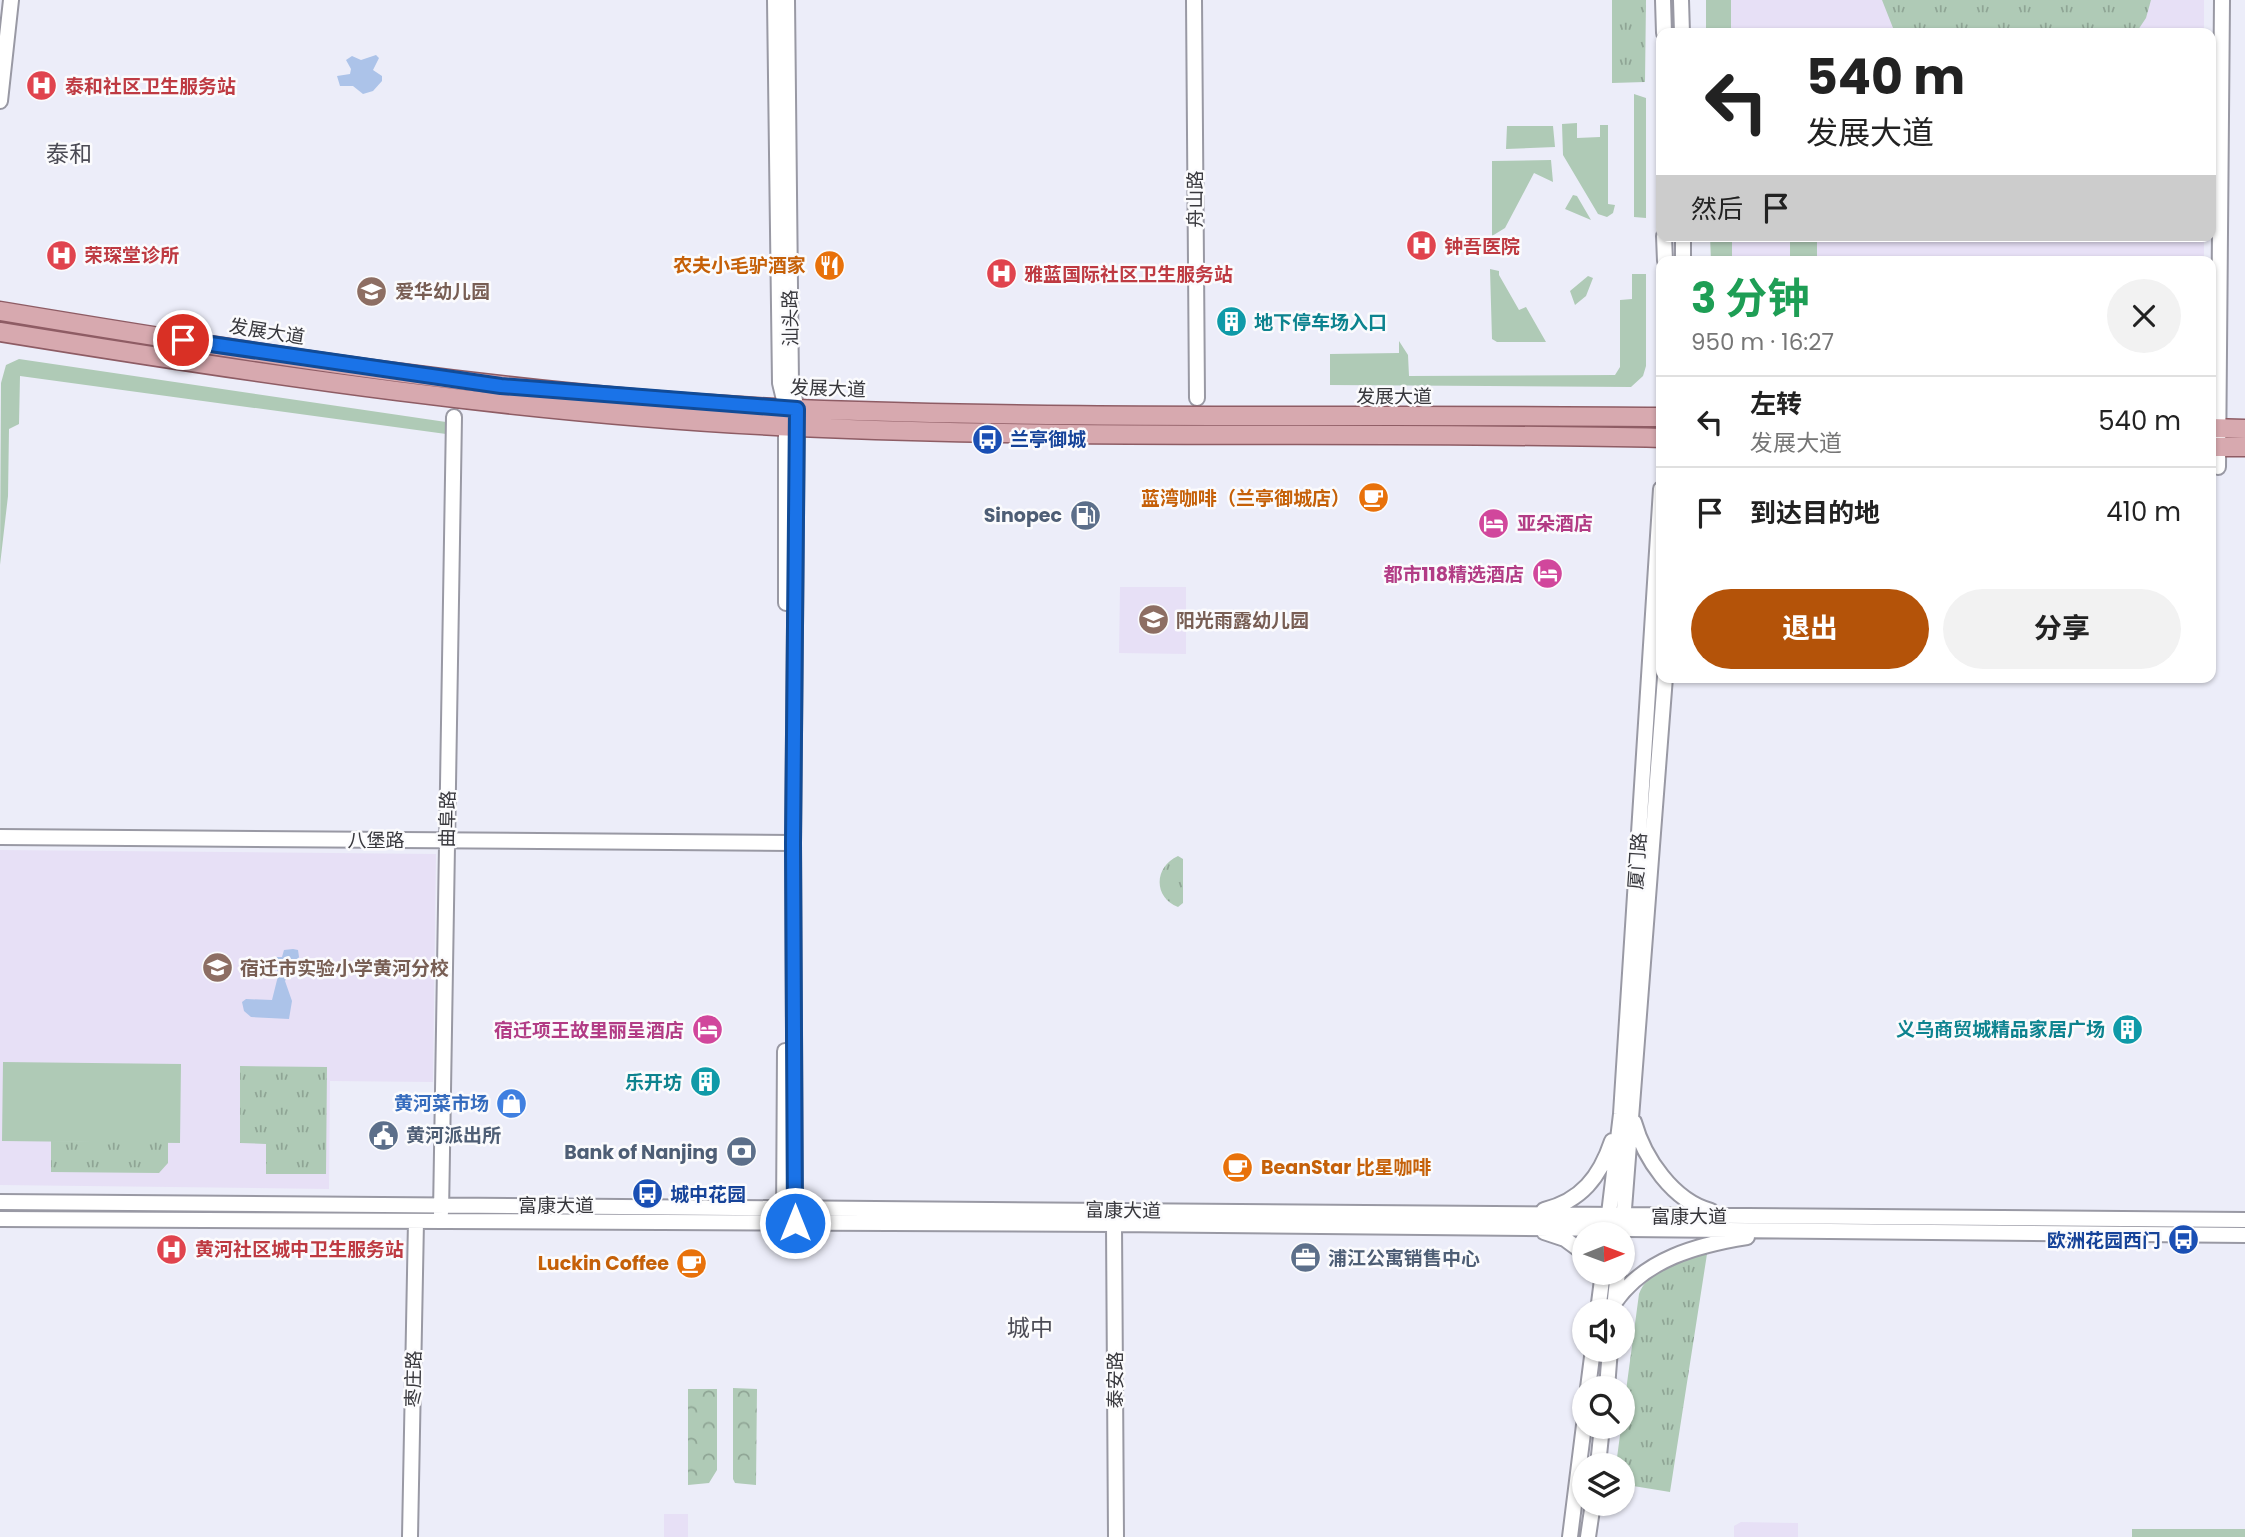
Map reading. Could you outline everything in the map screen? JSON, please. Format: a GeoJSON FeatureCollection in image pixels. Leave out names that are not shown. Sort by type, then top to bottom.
{"type":"FeatureCollection","features":[{"type":"Feature","properties":{"kind":"main road","name":"发展大道"},"geometry":{"type":"LineString","coordinates":[[0,312],[501,386],[792,408],[1282,416],[1656,416]]}},
{"type":"Feature","properties":{"kind":"main road","name":"发展大道"},"geometry":{"type":"LineString","coordinates":[[0,332],[494,402],[791,427],[1006,433],[1656,438]]}},
{"type":"Feature","properties":{"kind":"main road"},"geometry":{"type":"LineString","coordinates":[[2216,428],[2245,429]]}},
{"type":"Feature","properties":{"kind":"main road"},"geometry":{"type":"LineString","coordinates":[[2216,447],[2245,447]]}},
{"type":"Feature","properties":{"kind":"street"},"geometry":{"type":"LineString","coordinates":[[0,101],[11,0]]}},
{"type":"Feature","properties":{"kind":"street","name":"汕头路"},"geometry":{"type":"LineString","coordinates":[[775,0],[780,383],[792,408]]}},
{"type":"Feature","properties":{"kind":"street","name":"汕头路"},"geometry":{"type":"LineString","coordinates":[[787,0],[792,408],[790,1223]]}},
{"type":"Feature","properties":{"kind":"street","name":"舟山路"},"geometry":{"type":"LineString","coordinates":[[1194,0],[1197,398]]}},
{"type":"Feature","properties":{"kind":"street"},"geometry":{"type":"LineString","coordinates":[[1663,0],[1664,28]]}},
{"type":"Feature","properties":{"kind":"street"},"geometry":{"type":"LineString","coordinates":[[1681,0],[1682,28]]}},
{"type":"Feature","properties":{"kind":"street"},"geometry":{"type":"LineString","coordinates":[[2216,367],[2222,0]]}},
{"type":"Feature","properties":{"kind":"street","name":"曲阜路"},"geometry":{"type":"LineString","coordinates":[[440,1221],[454,417]]}},
{"type":"Feature","properties":{"kind":"street"},"geometry":{"type":"LineString","coordinates":[[2216,454],[2218,467]]}},
{"type":"Feature","properties":{"kind":"street","name":"厦门路"},"geometry":{"type":"LineString","coordinates":[[1626,1113],[1656,578]]}},
{"type":"Feature","properties":{"kind":"street","name":"厦门路"},"geometry":{"type":"LineString","coordinates":[[1615,1222],[1664,683]]}},
{"type":"Feature","properties":{"kind":"street","name":"八堡路"},"geometry":{"type":"LineString","coordinates":[[0,837],[789,843]]}},
{"type":"Feature","properties":{"kind":"street"},"geometry":{"type":"LineString","coordinates":[[1523,1221],[1567,1203],[1586,1189],[1604,1164],[1626,1113]]}},
{"type":"Feature","properties":{"kind":"street"},"geometry":{"type":"LineString","coordinates":[[1626,1113],[1657,1168],[1696,1207],[1779,1224]]}},
{"type":"Feature","properties":{"kind":"street","name":"富康大道"},"geometry":{"type":"LineString","coordinates":[[0,1202],[790,1206],[1572,1224]]}},
{"type":"Feature","properties":{"kind":"street","name":"富康大道"},"geometry":{"type":"LineString","coordinates":[[0,1219],[1114,1224],[1523,1221]]}},
{"type":"Feature","properties":{"kind":"street","name":"富康大道"},"geometry":{"type":"LineString","coordinates":[[1635,1226],[2245,1220]]}},
{"type":"Feature","properties":{"kind":"street","name":"枣庄路"},"geometry":{"type":"LineString","coordinates":[[410,1537],[416,1221]]}},
{"type":"Feature","properties":{"kind":"street"},"geometry":{"type":"LineString","coordinates":[[1523,1221],[1572,1244]]}},
{"type":"Feature","properties":{"kind":"street","name":"泰安路"},"geometry":{"type":"LineString","coordinates":[[1114,1224],[1116,1537]]}},
{"type":"Feature","properties":{"kind":"street"},"geometry":{"type":"LineString","coordinates":[[1619,1299],[1639,1274],[1668,1258],[1779,1224]]}},
{"type":"Feature","properties":{"kind":"street","name":"富康大道"},"geometry":{"type":"LineString","coordinates":[[1779,1224],[2245,1235]]}},
{"type":"Feature","properties":{"kind":"street"},"geometry":{"type":"LineString","coordinates":[[1570,1537],[1582,1439]]}},
{"type":"Feature","properties":{"kind":"street"},"geometry":{"type":"LineString","coordinates":[[1588,1537],[1591,1516]]}},
{"type":"Feature","properties":{"kind":"shaded area"},"geometry":{"type":"Polygon","coordinates":[[[1731,0],[2204,0],[2204,28],[1731,28],[1731,0]]]}},
{"type":"Feature","properties":{"kind":"shaded area"},"geometry":{"type":"Polygon","coordinates":[[[1732,242],[2204,242],[2204,256],[1732,256],[1732,242]]]}},
{"type":"Feature","properties":{"kind":"shaded area","name":"阳光雨露幼儿园"},"geometry":{"type":"Polygon","coordinates":[[[1120,587],[1186,587],[1186,654],[1119,653],[1120,587]]]}},
{"type":"Feature","properties":{"kind":"shaded area","name":"宿迁市实验小学黄河分校"},"geometry":{"type":"Polygon","coordinates":[[[0,850],[436,854],[433,1082],[330,1081],[329,1189],[0,1185],[0,850]]]}},
{"type":"Feature","properties":{"kind":"shaded area"},"geometry":{"type":"Polygon","coordinates":[[[664,1514],[688,1514],[688,1537],[664,1537],[664,1514]]]}},
{"type":"Feature","properties":{"kind":"shaded area"},"geometry":{"type":"Polygon","coordinates":[[[1741,1522],[1798,1523],[1798,1537],[1734,1537],[1734,1526],[1741,1522]]]}},
{"type":"Feature","properties":{"kind":"green space"},"geometry":{"type":"Polygon","coordinates":[[[1612,0],[1646,0],[1645,82],[1612,83],[1612,0]]]}},
{"type":"Feature","properties":{"kind":"green space"},"geometry":{"type":"Polygon","coordinates":[[[1706,0],[1731,0],[1731,28],[1706,28],[1706,0]]]}},
{"type":"Feature","properties":{"kind":"green space"},"geometry":{"type":"Polygon","coordinates":[[[1882,0],[2151,0],[2146,18],[2139,28],[1893,28],[1882,0]]]}},
{"type":"Feature","properties":{"kind":"green space"},"geometry":{"type":"Polygon","coordinates":[[[1634,94],[1646,98],[1646,218],[1634,217],[1634,94]]]}},
{"type":"Feature","properties":{"kind":"green space"},"geometry":{"type":"Polygon","coordinates":[[[1577,123],[1577,138],[1600,137],[1600,125],[1608,125],[1608,204],[1615,205],[1613,213],[1607,217],[1598,214],[1563,155],[1562,124],[1577,123]]]}},
{"type":"Feature","properties":{"kind":"green space"},"geometry":{"type":"Polygon","coordinates":[[[1507,126],[1553,126],[1555,147],[1506,149],[1507,126]]]}},
{"type":"Feature","properties":{"kind":"green space"},"geometry":{"type":"Polygon","coordinates":[[[1551,160],[1553,182],[1534,173],[1505,228],[1492,236],[1492,161],[1551,160]]]}},
{"type":"Feature","properties":{"kind":"green space"},"geometry":{"type":"Polygon","coordinates":[[[1573,195],[1577,196],[1591,220],[1565,209],[1573,195]]]}},
{"type":"Feature","properties":{"kind":"green space"},"geometry":{"type":"Polygon","coordinates":[[[1710,242],[1732,242],[1732,256],[1711,256],[1710,242]]]}},
{"type":"Feature","properties":{"kind":"green space"},"geometry":{"type":"Polygon","coordinates":[[[1790,242],[1817,242],[1817,256],[1790,256],[1790,242]]]}},
{"type":"Feature","properties":{"kind":"green space"},"geometry":{"type":"Polygon","coordinates":[[[1490,269],[1499,271],[1519,310],[1526,307],[1546,342],[1497,342],[1492,339],[1490,269]]]}},
{"type":"Feature","properties":{"kind":"green space"},"geometry":{"type":"Polygon","coordinates":[[[1632,274],[1646,274],[1646,366],[1643,376],[1631,387],[1330,385],[1330,354],[1399,353],[1399,341],[1408,355],[1409,376],[1615,375],[1620,367],[1620,300],[1632,299],[1632,274]]]}},
{"type":"Feature","properties":{"kind":"green space"},"geometry":{"type":"Polygon","coordinates":[[[1588,276],[1593,278],[1586,296],[1575,305],[1570,291],[1588,276]]]}},
{"type":"Feature","properties":{"kind":"green space"},"geometry":{"type":"Polygon","coordinates":[[[19,359],[446,422],[446,434],[20,376],[19,424],[9,429],[8,496],[0,565],[1,383],[6,365],[19,359]]]}},
{"type":"Feature","properties":{"kind":"green space"},"geometry":{"type":"Polygon","coordinates":[[[1178,856],[1183,859],[1183,903],[1178,907],[1164,896],[1160,882],[1164,867],[1178,856]]]}},
{"type":"Feature","properties":{"kind":"green space"},"geometry":{"type":"Polygon","coordinates":[[[3,1062],[181,1064],[180,1143],[2,1141],[3,1062]]]}},
{"type":"Feature","properties":{"kind":"green space"},"geometry":{"type":"Polygon","coordinates":[[[240,1066],[327,1067],[326,1174],[266,1174],[266,1144],[240,1143],[240,1066]]]}},
{"type":"Feature","properties":{"kind":"green space"},"geometry":{"type":"Polygon","coordinates":[[[51,1141],[168,1142],[168,1163],[159,1173],[51,1172],[51,1141]]]}},
{"type":"Feature","properties":{"kind":"green space"},"geometry":{"type":"Polygon","coordinates":[[[1707,1254],[1670,1492],[1635,1486],[1635,1453],[1618,1453],[1619,1439],[1635,1439],[1635,1376],[1628,1376],[1630,1362],[1635,1362],[1635,1324],[1639,1294],[1650,1277],[1677,1263],[1707,1254]]]}},
{"type":"Feature","properties":{"kind":"green space"},"geometry":{"type":"Polygon","coordinates":[[[733,1388],[757,1389],[756,1485],[735,1483],[733,1479],[733,1388]]]}},
{"type":"Feature","properties":{"kind":"green space"},"geometry":{"type":"Polygon","coordinates":[[[688,1389],[717,1389],[717,1470],[709,1483],[688,1485],[688,1389]]]}},
{"type":"Feature","properties":{"kind":"green space"},"geometry":{"type":"Polygon","coordinates":[[[2132,1529],[2245,1529],[2245,1537],[2132,1537],[2132,1529]]]}},
{"type":"Feature","properties":{"kind":"water"},"geometry":{"type":"Polygon","coordinates":[[[376,55],[379,58],[373,70],[382,76],[382,81],[373,91],[363,94],[353,86],[340,86],[337,76],[350,74],[351,69],[346,60],[352,56],[361,60],[376,55]]]}},
{"type":"Feature","properties":{"kind":"water"},"geometry":{"type":"Polygon","coordinates":[[[284,950],[298,950],[299,957],[285,981],[292,1001],[289,1019],[251,1017],[244,1011],[242,1002],[246,999],[272,1000],[278,976],[276,957],[282,957],[284,950]]]}},
{"type":"Feature","properties":{"kind":"place","name":"泰和社区卫生服务站"},"geometry":{"type":"Point","coordinates":[42,86]}},
{"type":"Feature","properties":{"kind":"place","name":"钟吾医院"},"geometry":{"type":"Point","coordinates":[1421,246]}},
{"type":"Feature","properties":{"kind":"place","name":"荣琛堂诊所"},"geometry":{"type":"Point","coordinates":[61,255]}},
{"type":"Feature","properties":{"kind":"place","name":"农夫小毛驴酒家"},"geometry":{"type":"Point","coordinates":[829,265]}},
{"type":"Feature","properties":{"kind":"place","name":"雅蓝国际社区卫生服务站"},"geometry":{"type":"Point","coordinates":[1001,274]}},
{"type":"Feature","properties":{"kind":"place","name":"爱华幼儿园"},"geometry":{"type":"Point","coordinates":[372,291]}},
{"type":"Feature","properties":{"kind":"place","name":"地下停车场入口"},"geometry":{"type":"Point","coordinates":[1231,322]}},
{"type":"Feature","properties":{"kind":"place","name":"兰亭御城"},"geometry":{"type":"Point","coordinates":[987,439]}},
{"type":"Feature","properties":{"kind":"place","name":"蓝湾咖啡（兰亭御城店）"},"geometry":{"type":"Point","coordinates":[1373,498]}},
{"type":"Feature","properties":{"kind":"place","name":"Sinopec"},"geometry":{"type":"Point","coordinates":[1085,515]}},
{"type":"Feature","properties":{"kind":"place","name":"亚朵酒店"},"geometry":{"type":"Point","coordinates":[1494,523]}},
{"type":"Feature","properties":{"kind":"place","name":"都市118精选酒店"},"geometry":{"type":"Point","coordinates":[1547,574]}},
{"type":"Feature","properties":{"kind":"place","name":"阳光雨露幼儿园"},"geometry":{"type":"Point","coordinates":[1153,620]}},
{"type":"Feature","properties":{"kind":"place","name":"宿迁市实验小学黄河分校"},"geometry":{"type":"Point","coordinates":[217,968]}},
{"type":"Feature","properties":{"kind":"place","name":"义乌商贸城精品家居广场"},"geometry":{"type":"Point","coordinates":[2128,1029]}},
{"type":"Feature","properties":{"kind":"place","name":"宿迁项王故里丽呈酒店"},"geometry":{"type":"Point","coordinates":[707,1030]}},
{"type":"Feature","properties":{"kind":"place","name":"乐开坊"},"geometry":{"type":"Point","coordinates":[705,1082]}},
{"type":"Feature","properties":{"kind":"place","name":"黄河菜市场"},"geometry":{"type":"Point","coordinates":[512,1103]}},
{"type":"Feature","properties":{"kind":"place","name":"黄河派出所"},"geometry":{"type":"Point","coordinates":[383,1135]}},
{"type":"Feature","properties":{"kind":"place","name":"Bank of Nanjing"},"geometry":{"type":"Point","coordinates":[741,1152]}},
{"type":"Feature","properties":{"kind":"place","name":"BeanStar 比星咖啡"},"geometry":{"type":"Point","coordinates":[1238,1167]}},
{"type":"Feature","properties":{"kind":"place","name":"城中花园"},"geometry":{"type":"Point","coordinates":[647,1194]}},
{"type":"Feature","properties":{"kind":"place","name":"欧洲花园西门"},"geometry":{"type":"Point","coordinates":[2184,1240]}},
{"type":"Feature","properties":{"kind":"place","name":"黄河社区城中卫生服务站"},"geometry":{"type":"Point","coordinates":[172,1249]}},
{"type":"Feature","properties":{"kind":"place","name":"浦江公寓销售中心"},"geometry":{"type":"Point","coordinates":[1305,1258]}},
{"type":"Feature","properties":{"kind":"place","name":"Luckin Coffee"},"geometry":{"type":"Point","coordinates":[692,1263]}},
{"type":"Feature","properties":{"kind":"district","name":"泰和"},"geometry":{"type":"Point","coordinates":[69,154]}},
{"type":"Feature","properties":{"kind":"district","name":"城中"},"geometry":{"type":"Point","coordinates":[1030,1328]}},
{"type":"Feature","properties":{"kind":"route"},"geometry":{"type":"LineString","coordinates":[[183,340],[501,386],[797,409],[793,843],[795,1223]]}}]}
